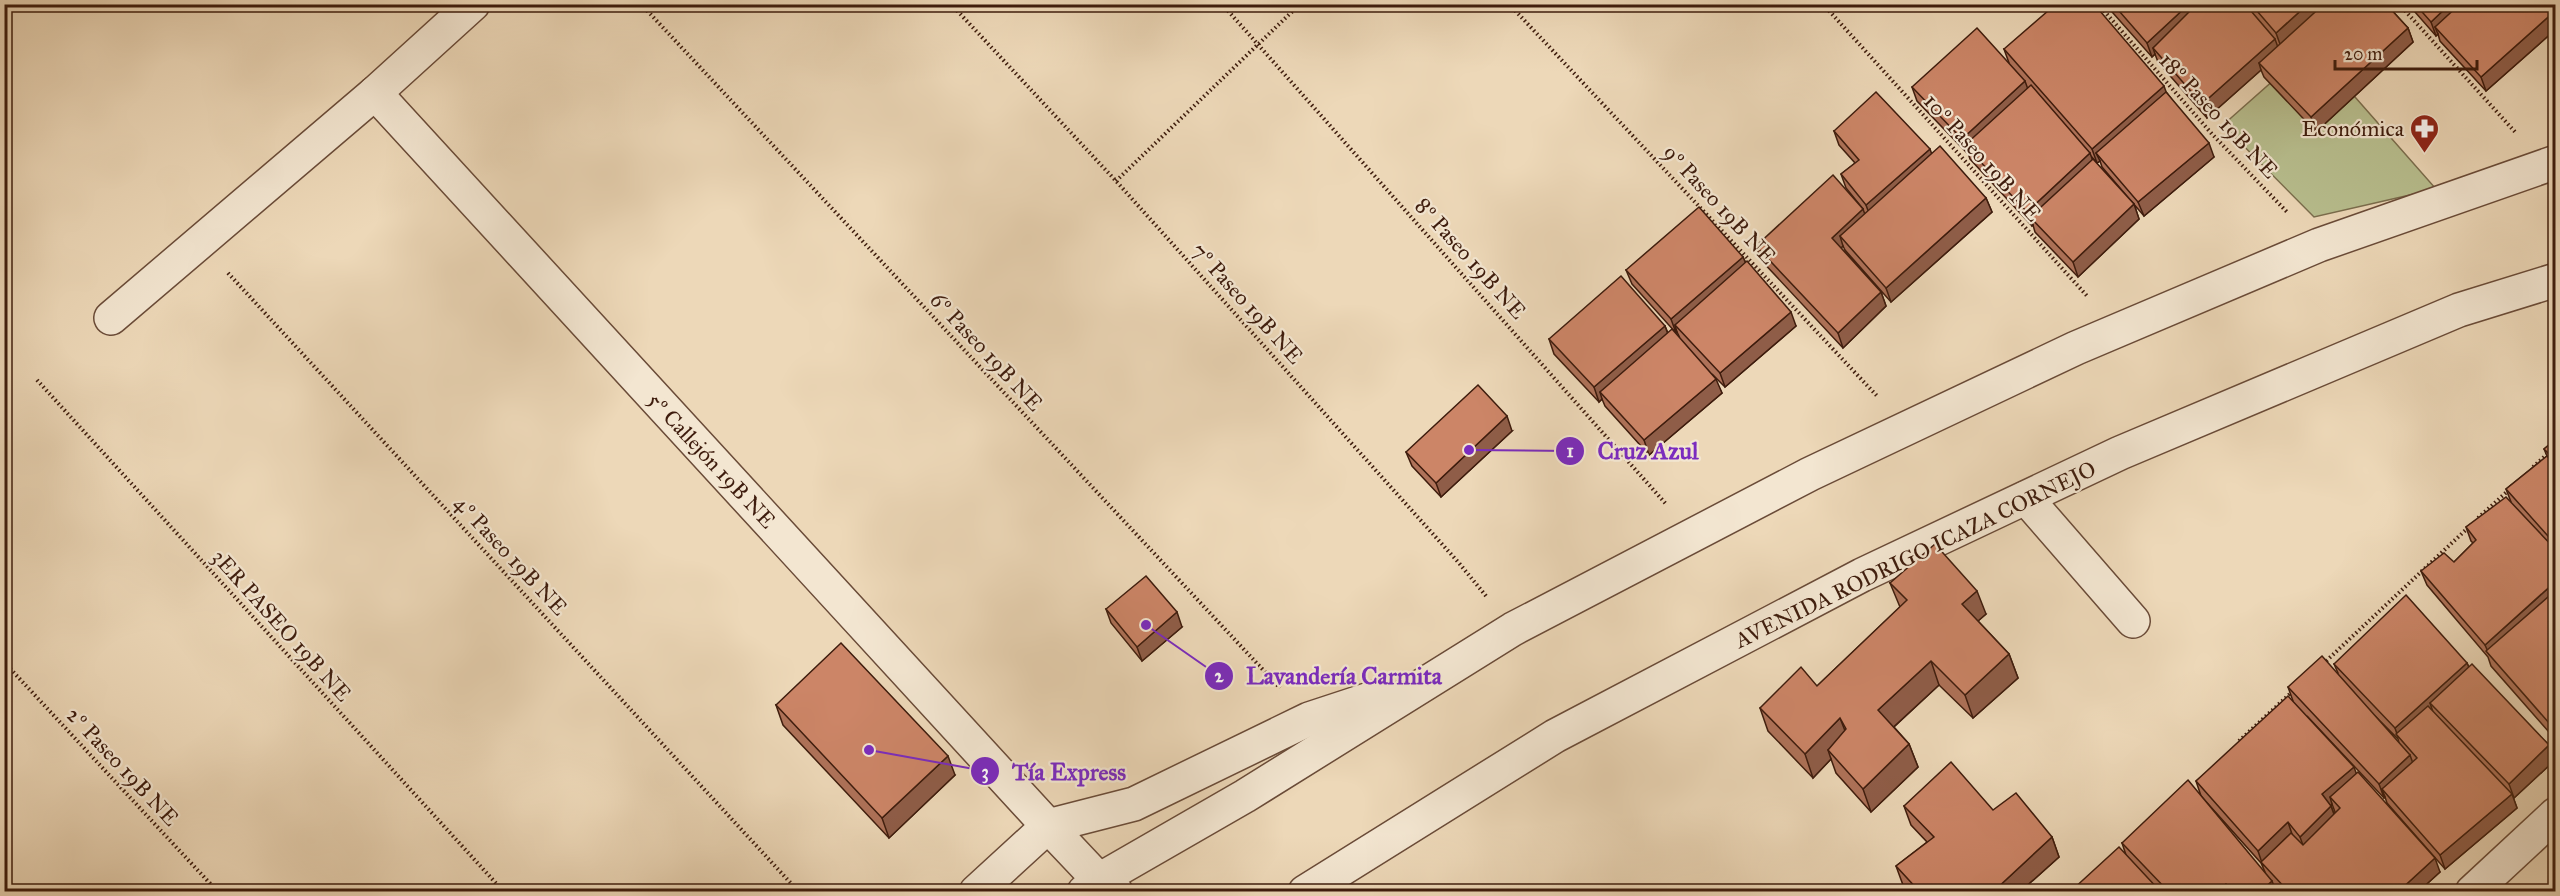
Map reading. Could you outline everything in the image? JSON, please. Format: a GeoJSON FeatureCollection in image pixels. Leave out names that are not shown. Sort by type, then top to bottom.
{"type":"FeatureCollection","features":[{"type":"Feature","properties":{"kind":"street"},"geometry":{"type":"LineString","coordinates":[[111,318],[375,93],[473,4]]}},
{"type":"Feature","properties":{"kind":"street","name":"5º Callejón 19B NE"},"geometry":{"type":"LineString","coordinates":[[375,93],[1048,826],[1101,889]]}},
{"type":"Feature","properties":{"kind":"street"},"geometry":{"type":"LineString","coordinates":[[1101,889],[1513,629],[1810,474],[2076,348],[2319,245],[2550,163]]}},
{"type":"Feature","properties":{"kind":"street","name":"AVENIDA RODRIGO ICAZA CORNEJO"},"geometry":{"type":"LineString","coordinates":[[1305,891],[1555,736],[1862,575],[2120,453],[2459,309],[2556,280]]}},
{"type":"Feature","properties":{"kind":"street"},"geometry":{"type":"LineString","coordinates":[[2520,291],[2556,291]]}},
{"type":"Feature","properties":{"kind":"street"},"geometry":{"type":"LineString","coordinates":[[2026,498],[2133,621]]}},
{"type":"Feature","properties":{"kind":"street"},"geometry":{"type":"LineString","coordinates":[[976,891],[1048,826],[1134,804],[1309,719],[1435,677]]}},
{"type":"Feature","properties":{"kind":"street"},"geometry":{"type":"LineString","coordinates":[[2472,891],[2556,814]]}},
{"type":"Feature","properties":{"kind":"path","name":"6º Paseo 19B NE"},"geometry":{"type":"LineString","coordinates":[[641,4],[1309,719]]}},
{"type":"Feature","properties":{"kind":"path","name":"7º Paseo 19B NE"},"geometry":{"type":"LineString","coordinates":[[951,4],[1116,180],[1459,562],[1513,629]]}},
{"type":"Feature","properties":{"kind":"path","name":"8º Paseo 19B NE"},"geometry":{"type":"LineString","coordinates":[[1222,4],[1693,535]]}},
{"type":"Feature","properties":{"kind":"path"},"geometry":{"type":"LineString","coordinates":[[1116,180],[1300,4]]}},
{"type":"Feature","properties":{"kind":"path","name":"9º Paseo 19B NE"},"geometry":{"type":"LineString","coordinates":[[1509,4],[1849,365],[1906,429]]}},
{"type":"Feature","properties":{"kind":"path","name":"10º Paseo 19B NE"},"geometry":{"type":"LineString","coordinates":[[1823,4],[2078,287],[2121,329]]}},
{"type":"Feature","properties":{"kind":"path","name":"18º Paseo 19B NE"},"geometry":{"type":"LineString","coordinates":[[2098,4],[2212,134],[2319,245]]}},
{"type":"Feature","properties":{"kind":"path"},"geometry":{"type":"LineString","coordinates":[[2399,4],[2550,163]]}},
{"type":"Feature","properties":{"kind":"path","name":"4º Paseo 19B NE"},"geometry":{"type":"LineString","coordinates":[[199,241],[799,891]]}},
{"type":"Feature","properties":{"kind":"path","name":"3ER PASEO 19B NE"},"geometry":{"type":"LineString","coordinates":[[37,380],[504,891]]}},
{"type":"Feature","properties":{"kind":"path"},"geometry":{"type":"LineString","coordinates":[[2529,470],[2556,446]]}},
{"type":"Feature","properties":{"kind":"path"},"geometry":{"type":"LineString","coordinates":[[2321,665],[2512,487]]}},
{"type":"Feature","properties":{"kind":"path","name":"2º Paseo 19B NE"},"geometry":{"type":"LineString","coordinates":[[4,662],[218,891]]}},
{"type":"Feature","properties":{"kind":"path"},"geometry":{"type":"LineString","coordinates":[[2235,746],[2295,689]]}},
{"type":"Feature","properties":{"kind":"green space"},"geometry":{"type":"Polygon","coordinates":[[[2311,47],[2436,189],[2314,217],[2223,125],[2311,47]]]}},
{"type":"Feature","properties":{"kind":"building"},"geometry":{"type":"Polygon","coordinates":[[[2056,4],[2094,4],[2164,86],[2092,149],[2004,49],[2056,4]]]}},
{"type":"Feature","properties":{"kind":"building"},"geometry":{"type":"Polygon","coordinates":[[[2113,4],[2189,4],[2147,43],[2113,4]]]}},
{"type":"Feature","properties":{"kind":"building"},"geometry":{"type":"Polygon","coordinates":[[[2197,4],[2245,4],[2275,39],[2202,104],[2153,48],[2197,4]]]}},
{"type":"Feature","properties":{"kind":"building"},"geometry":{"type":"Polygon","coordinates":[[[2251,4],[2308,4],[2276,33],[2251,4]]]}},
{"type":"Feature","properties":{"kind":"building"},"geometry":{"type":"Polygon","coordinates":[[[2324,4],[2386,4],[2408,28],[2311,117],[2259,63],[2324,4]]]}},
{"type":"Feature","properties":{"kind":"building"},"geometry":{"type":"Polygon","coordinates":[[[2415,4],[2450,4],[2431,22],[2415,4]]]}},
{"type":"Feature","properties":{"kind":"building"},"geometry":{"type":"Polygon","coordinates":[[[2460,4],[2556,4],[2556,10],[2481,77],[2435,27],[2460,4]]]}},
{"type":"Feature","properties":{"kind":"building"},"geometry":{"type":"Polygon","coordinates":[[[1977,28],[2025,81],[1962,139],[1912,87],[1977,28]]]}},
{"type":"Feature","properties":{"kind":"building"},"geometry":{"type":"Polygon","coordinates":[[[2031,85],[2090,153],[2027,212],[1965,145],[2031,85]]]}},
{"type":"Feature","properties":{"kind":"building"},"geometry":{"type":"Polygon","coordinates":[[[1876,92],[1930,149],[1866,205],[1841,174],[1859,160],[1834,131],[1876,92]]]}},
{"type":"Feature","properties":{"kind":"building"},"geometry":{"type":"Polygon","coordinates":[[[2166,92],[2209,143],[2138,202],[2096,153],[2166,92]]]}},
{"type":"Feature","properties":{"kind":"building"},"geometry":{"type":"Polygon","coordinates":[[[1940,146],[1986,198],[1886,288],[1840,236],[1940,146]]]}},
{"type":"Feature","properties":{"kind":"building"},"geometry":{"type":"Polygon","coordinates":[[[2093,159],[2134,204],[2073,262],[2030,217],[2093,159]]]}},
{"type":"Feature","properties":{"kind":"building"},"geometry":{"type":"Polygon","coordinates":[[[1833,175],[1863,209],[1832,238],[1881,292],[1838,333],[1756,246],[1833,175]]]}},
{"type":"Feature","properties":{"kind":"building"},"geometry":{"type":"Polygon","coordinates":[[[1699,207],[1743,257],[1671,319],[1626,270],[1699,207]]]}},
{"type":"Feature","properties":{"kind":"building"},"geometry":{"type":"Polygon","coordinates":[[[1747,261],[1791,312],[1720,373],[1675,325],[1747,261]]]}},
{"type":"Feature","properties":{"kind":"building"},"geometry":{"type":"Polygon","coordinates":[[[1621,276],[1665,326],[1594,387],[1549,339],[1621,276]]]}},
{"type":"Feature","properties":{"kind":"building"},"geometry":{"type":"Polygon","coordinates":[[[1672,329],[1716,379],[1644,440],[1600,392],[1672,329]]]}},
{"type":"Feature","properties":{"kind":"building"},"geometry":{"type":"Polygon","coordinates":[[[1478,385],[1507,416],[1436,483],[1406,452],[1478,385]]]}},
{"type":"Feature","properties":{"kind":"building"},"geometry":{"type":"Polygon","coordinates":[[[2556,439],[2556,461],[2544,449],[2556,439]]]}},
{"type":"Feature","properties":{"kind":"building"},"geometry":{"type":"Polygon","coordinates":[[[2547,456],[2556,466],[2556,545],[2506,489],[2547,456]]]}},
{"type":"Feature","properties":{"kind":"building"},"geometry":{"type":"Polygon","coordinates":[[[2506,497],[2556,550],[2556,581],[2485,645],[2421,571],[2444,553],[2454,562],[2476,540],[2466,527],[2506,497]]]}},
{"type":"Feature","properties":{"kind":"building"},"geometry":{"type":"Polygon","coordinates":[[[1935,544],[1977,591],[1962,604],[2009,654],[1965,695],[1931,661],[1878,710],[1909,744],[1863,789],[1828,750],[1846,729],[1840,718],[1805,754],[1760,708],[1801,667],[1817,686],[1907,600],[1890,583],[1935,544]]]}},
{"type":"Feature","properties":{"kind":"building"},"geometry":{"type":"Polygon","coordinates":[[[1146,576],[1177,612],[1137,647],[1106,609],[1146,576]]]}},
{"type":"Feature","properties":{"kind":"building"},"geometry":{"type":"Polygon","coordinates":[[[2556,590],[2556,731],[2486,651],[2556,590]]]}},
{"type":"Feature","properties":{"kind":"building"},"geometry":{"type":"Polygon","coordinates":[[[2406,595],[2467,663],[2395,728],[2334,664],[2406,595]]]}},
{"type":"Feature","properties":{"kind":"building"},"geometry":{"type":"Polygon","coordinates":[[[841,643],[948,756],[882,818],[776,705],[841,643]]]}},
{"type":"Feature","properties":{"kind":"building"},"geometry":{"type":"Polygon","coordinates":[[[2322,656],[2410,755],[2379,784],[2288,687],[2322,656]]]}},
{"type":"Feature","properties":{"kind":"building"},"geometry":{"type":"Polygon","coordinates":[[[2472,664],[2549,745],[2509,784],[2430,703],[2472,664]]]}},
{"type":"Feature","properties":{"kind":"building"},"geometry":{"type":"Polygon","coordinates":[[[2288,696],[2354,767],[2322,794],[2331,806],[2300,837],[2288,822],[2258,851],[2196,781],[2288,696]]]}},
{"type":"Feature","properties":{"kind":"building"},"geometry":{"type":"Polygon","coordinates":[[[2428,706],[2512,794],[2440,855],[2382,789],[2417,758],[2396,734],[2428,706]]]}},
{"type":"Feature","properties":{"kind":"building"},"geometry":{"type":"Polygon","coordinates":[[[1951,762],[1993,810],[2016,793],[2052,837],[1995,890],[1997,891],[1919,891],[1896,866],[1934,837],[1904,806],[1951,762]]]}},
{"type":"Feature","properties":{"kind":"building"},"geometry":{"type":"Polygon","coordinates":[[[2358,772],[2435,858],[2399,891],[2288,891],[2261,862],[2291,833],[2303,845],[2340,808],[2330,797],[2358,772]]]}},
{"type":"Feature","properties":{"kind":"building"},"geometry":{"type":"Polygon","coordinates":[[[2188,780],[2272,881],[2261,891],[2234,891],[2226,884],[2219,891],[2168,891],[2122,843],[2188,780]]]}},
{"type":"Feature","properties":{"kind":"building"},"geometry":{"type":"Polygon","coordinates":[[[2119,847],[2160,891],[2071,891],[2119,847]]]}},
{"type":"Feature","properties":{"kind":"building"},"geometry":{"type":"Polygon","coordinates":[[[2276,886],[2282,891],[2270,891],[2276,886]]]}},
{"type":"Feature","properties":{"kind":"place","name":"Económica"},"geometry":{"type":"Point","coordinates":[2425,154]}},
{"type":"Feature","properties":{"kind":"place","name":"Cruz Azul"},"geometry":{"type":"Point","coordinates":[1469,450]}},
{"type":"Feature","properties":{"kind":"place","name":"Lavandería Carmita"},"geometry":{"type":"Point","coordinates":[1146,625]}},
{"type":"Feature","properties":{"kind":"place","name":"Tía Express"},"geometry":{"type":"Point","coordinates":[869,750]}}]}
